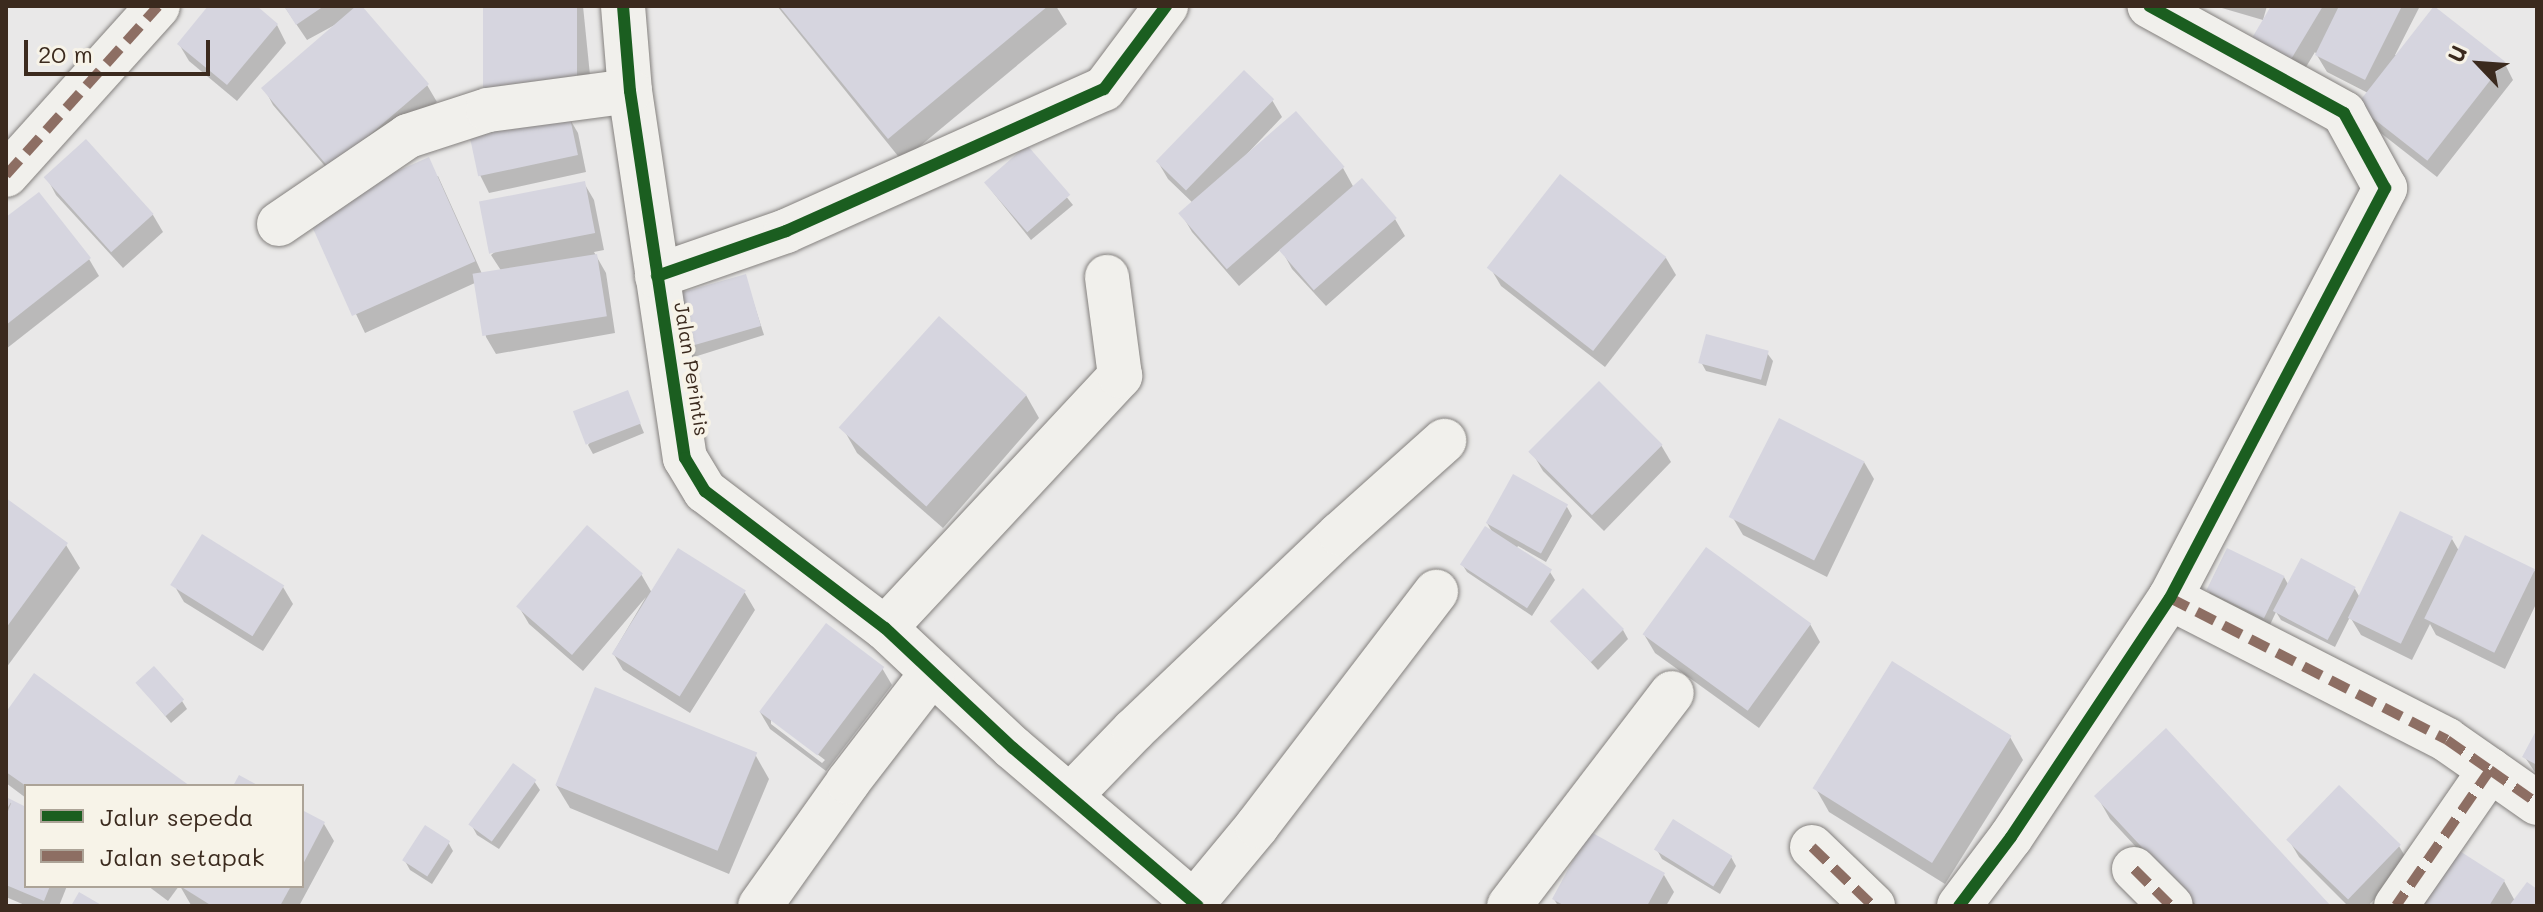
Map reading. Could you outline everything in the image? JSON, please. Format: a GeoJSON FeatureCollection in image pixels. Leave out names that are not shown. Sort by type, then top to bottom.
{"type":"FeatureCollection","features":[{"type":"Feature","properties":{"kind":"street"},"geometry":{"type":"LineString","coordinates":[[6,175],[158,6]]}},
{"type":"Feature","properties":{"kind":"street","name":"Jalan Perintis"},"geometry":{"type":"LineString","coordinates":[[623,6],[630,91],[685,458],[705,491],[885,628],[1070,796],[1196,904]]}},
{"type":"Feature","properties":{"kind":"street"},"geometry":{"type":"LineString","coordinates":[[657,276],[786,231],[1104,89],[1166,6]]}},
{"type":"Feature","properties":{"kind":"street"},"geometry":{"type":"LineString","coordinates":[[1959,906],[2011,837],[2170,598],[2385,188],[2344,113],[2149,6]]}},
{"type":"Feature","properties":{"kind":"street"},"geometry":{"type":"LineString","coordinates":[[279,224],[408,136],[488,110],[630,91]]}},
{"type":"Feature","properties":{"kind":"street"},"geometry":{"type":"LineString","coordinates":[[885,628],[1120,376],[1107,277]]}},
{"type":"Feature","properties":{"kind":"street"},"geometry":{"type":"LineString","coordinates":[[1070,796],[1134,730],[1444,441]]}},
{"type":"Feature","properties":{"kind":"street"},"geometry":{"type":"LineString","coordinates":[[1196,904],[1436,592]]}},
{"type":"Feature","properties":{"kind":"street"},"geometry":{"type":"LineString","coordinates":[[2170,598],[2447,740],[2537,803]]}},
{"type":"Feature","properties":{"kind":"street"},"geometry":{"type":"LineString","coordinates":[[760,906],[848,782],[932,673]]}},
{"type":"Feature","properties":{"kind":"street"},"geometry":{"type":"LineString","coordinates":[[1509,906],[1672,693]]}},
{"type":"Feature","properties":{"kind":"street"},"geometry":{"type":"LineString","coordinates":[[2396,906],[2490,770]]}},
{"type":"Feature","properties":{"kind":"street"},"geometry":{"type":"LineString","coordinates":[[1812,847],[1873,906]]}},
{"type":"Feature","properties":{"kind":"street"},"geometry":{"type":"LineString","coordinates":[[2134,869],[2171,906]]}},
{"type":"Feature","properties":{"kind":"building"},"geometry":{"type":"Polygon","coordinates":[[[208,6],[257,6],[278,24],[227,85],[177,44],[208,6]]]}},
{"type":"Feature","properties":{"kind":"building"},"geometry":{"type":"Polygon","coordinates":[[[284,6],[324,6],[296,25],[284,6]]]}},
{"type":"Feature","properties":{"kind":"building"},"geometry":{"type":"Polygon","coordinates":[[[356,6],[362,6],[429,84],[330,169],[261,88],[356,6]]]}},
{"type":"Feature","properties":{"kind":"building"},"geometry":{"type":"Polygon","coordinates":[[[483,6],[577,6],[577,88],[483,88],[483,6]]]}},
{"type":"Feature","properties":{"kind":"building"},"geometry":{"type":"Polygon","coordinates":[[[779,6],[1048,6],[888,139],[779,6]]]}},
{"type":"Feature","properties":{"kind":"building"},"geometry":{"type":"Polygon","coordinates":[[[2271,6],[2323,6],[2287,66],[2249,43],[2271,6]]]}},
{"type":"Feature","properties":{"kind":"building"},"geometry":{"type":"Polygon","coordinates":[[[2339,6],[2402,6],[2365,80],[2315,55],[2339,6]]]}},
{"type":"Feature","properties":{"kind":"building"},"geometry":{"type":"Polygon","coordinates":[[[2434,6],[2505,61],[2427,161],[2356,105],[2434,6]]]}},
{"type":"Feature","properties":{"kind":"building"},"geometry":{"type":"Polygon","coordinates":[[[1244,70],[1274,99],[1186,191],[1156,161],[1244,70]]]}},
{"type":"Feature","properties":{"kind":"building"},"geometry":{"type":"Polygon","coordinates":[[[1296,111],[1345,167],[1227,269],[1178,213],[1296,111]]]}},
{"type":"Feature","properties":{"kind":"building"},"geometry":{"type":"Polygon","coordinates":[[[569,113],[578,155],[478,176],[469,134],[569,113]]]}},
{"type":"Feature","properties":{"kind":"building"},"geometry":{"type":"Polygon","coordinates":[[[86,139],[154,214],[111,252],[44,177],[86,139]]]}},
{"type":"Feature","properties":{"kind":"building"},"geometry":{"type":"Polygon","coordinates":[[[1027,145],[1070,195],[1027,232],[984,182],[1027,145]]]}},
{"type":"Feature","properties":{"kind":"building"},"geometry":{"type":"Polygon","coordinates":[[[429,157],[475,261],[352,316],[306,212],[429,157]]]}},
{"type":"Feature","properties":{"kind":"building"},"geometry":{"type":"Polygon","coordinates":[[[1560,174],[1666,257],[1593,351],[1487,268],[1560,174]]]}},
{"type":"Feature","properties":{"kind":"building"},"geometry":{"type":"Polygon","coordinates":[[[1362,178],[1397,218],[1314,290],[1279,250],[1362,178]]]}},
{"type":"Feature","properties":{"kind":"building"},"geometry":{"type":"Polygon","coordinates":[[[585,181],[595,233],[489,254],[479,202],[585,181]]]}},
{"type":"Feature","properties":{"kind":"building"},"geometry":{"type":"Polygon","coordinates":[[[39,192],[91,258],[6,325],[6,217],[39,192]]]}},
{"type":"Feature","properties":{"kind":"building"},"geometry":{"type":"Polygon","coordinates":[[[597,254],[607,316],[482,336],[473,274],[597,254]]]}},
{"type":"Feature","properties":{"kind":"building"},"geometry":{"type":"Polygon","coordinates":[[[746,274],[761,326],[687,347],[672,295],[746,274]]]}},
{"type":"Feature","properties":{"kind":"building"},"geometry":{"type":"Polygon","coordinates":[[[939,316],[1027,395],[926,506],[839,427],[939,316]]]}},
{"type":"Feature","properties":{"kind":"building"},"geometry":{"type":"Polygon","coordinates":[[[1706,334],[1769,351],[1761,380],[1698,363],[1706,334]]]}},
{"type":"Feature","properties":{"kind":"building"},"geometry":{"type":"Polygon","coordinates":[[[1599,381],[1663,445],[1592,515],[1528,452],[1599,381]]]}},
{"type":"Feature","properties":{"kind":"building"},"geometry":{"type":"Polygon","coordinates":[[[628,390],[641,424],[586,445],[573,411],[628,390]]]}},
{"type":"Feature","properties":{"kind":"building"},"geometry":{"type":"Polygon","coordinates":[[[1779,418],[1865,462],[1814,560],[1729,517],[1779,418]]]}},
{"type":"Feature","properties":{"kind":"building"},"geometry":{"type":"Polygon","coordinates":[[[1513,474],[1568,505],[1541,554],[1486,523],[1513,474]]]}},
{"type":"Feature","properties":{"kind":"building"},"geometry":{"type":"Polygon","coordinates":[[[6,498],[68,543],[6,628],[6,498]]]}},
{"type":"Feature","properties":{"kind":"building"},"geometry":{"type":"Polygon","coordinates":[[[2400,511],[2453,537],[2401,644],[2348,618],[2400,511]]]}},
{"type":"Feature","properties":{"kind":"building"},"geometry":{"type":"Polygon","coordinates":[[[587,525],[643,574],[572,655],[516,607],[587,525]]]}},
{"type":"Feature","properties":{"kind":"building"},"geometry":{"type":"Polygon","coordinates":[[[1485,526],[1552,570],[1527,608],[1460,565],[1485,526]]]}},
{"type":"Feature","properties":{"kind":"building"},"geometry":{"type":"Polygon","coordinates":[[[202,534],[284,585],[252,636],[170,585],[202,534]]]}},
{"type":"Feature","properties":{"kind":"building"},"geometry":{"type":"Polygon","coordinates":[[[2465,535],[2535,569],[2494,653],[2424,619],[2465,535]]]}},
{"type":"Feature","properties":{"kind":"building"},"geometry":{"type":"Polygon","coordinates":[[[1706,547],[1811,623],[1748,711],[1643,634],[1706,547]]]}},
{"type":"Feature","properties":{"kind":"building"},"geometry":{"type":"Polygon","coordinates":[[[678,548],[746,590],[680,696],[612,654],[678,548]]]}},
{"type":"Feature","properties":{"kind":"building"},"geometry":{"type":"Polygon","coordinates":[[[2227,548],[2285,576],[2264,618],[2206,590],[2227,548]]]}},
{"type":"Feature","properties":{"kind":"building"},"geometry":{"type":"Polygon","coordinates":[[[2301,558],[2356,587],[2328,640],[2273,611],[2301,558]]]}},
{"type":"Feature","properties":{"kind":"building"},"geometry":{"type":"Polygon","coordinates":[[[1583,588],[1624,629],[1591,662],[1550,621],[1583,588]]]}},
{"type":"Feature","properties":{"kind":"building"},"geometry":{"type":"Polygon","coordinates":[[[826,623],[884,667],[817,756],[759,712],[826,623]]]}},
{"type":"Feature","properties":{"kind":"building"},"geometry":{"type":"Polygon","coordinates":[[[1892,661],[2012,736],[1932,863],[1813,788],[1892,661]]]}},
{"type":"Feature","properties":{"kind":"building"},"geometry":{"type":"Polygon","coordinates":[[[154,666],[184,699],[166,716],[135,683],[154,666]]]}},
{"type":"Feature","properties":{"kind":"building"},"geometry":{"type":"Polygon","coordinates":[[[34,673],[187,784],[24,785],[6,772],[6,712],[34,673]]]}},
{"type":"Feature","properties":{"kind":"building"},"geometry":{"type":"Polygon","coordinates":[[[595,687],[757,753],[718,851],[555,785],[595,687]]]}},
{"type":"Feature","properties":{"kind":"building"},"geometry":{"type":"Polygon","coordinates":[[[2166,728],[2331,906],[2197,906],[2094,796],[2166,728]]]}},
{"type":"Feature","properties":{"kind":"building"},"geometry":{"type":"Polygon","coordinates":[[[2537,729],[2537,765],[2522,757],[2537,729]]]}},
{"type":"Feature","properties":{"kind":"building"},"geometry":{"type":"Polygon","coordinates":[[[513,763],[536,780],[492,842],[468,824],[513,763]]]}},
{"type":"Feature","properties":{"kind":"building"},"geometry":{"type":"Polygon","coordinates":[[[239,775],[255,784],[234,784],[239,775]]]}},
{"type":"Feature","properties":{"kind":"building"},"geometry":{"type":"Polygon","coordinates":[[[2339,785],[2401,845],[2348,899],[2286,840],[2339,785]]]}},
{"type":"Feature","properties":{"kind":"building"},"geometry":{"type":"Polygon","coordinates":[[[6,797],[24,806],[24,888],[49,888],[44,901],[6,885],[6,816],[12,801],[6,810],[6,797]]]}},
{"type":"Feature","properties":{"kind":"building"},"geometry":{"type":"Polygon","coordinates":[[[304,811],[325,822],[304,862],[304,811]]]}},
{"type":"Feature","properties":{"kind":"building"},"geometry":{"type":"Polygon","coordinates":[[[1673,819],[1732,856],[1713,887],[1654,850],[1673,819]]]}},
{"type":"Feature","properties":{"kind":"building"},"geometry":{"type":"Polygon","coordinates":[[[425,825],[450,841],[427,877],[402,860],[425,825]]]}},
{"type":"Feature","properties":{"kind":"building"},"geometry":{"type":"Polygon","coordinates":[[[1589,831],[1665,873],[1647,906],[1565,906],[1552,899],[1589,831]]]}},
{"type":"Feature","properties":{"kind":"building"},"geometry":{"type":"Polygon","coordinates":[[[2455,848],[2505,880],[2489,906],[2419,906],[2455,848]]]}},
{"type":"Feature","properties":{"kind":"building"},"geometry":{"type":"Polygon","coordinates":[[[2527,882],[2537,889],[2537,906],[2509,906],[2527,882]]]}},
{"type":"Feature","properties":{"kind":"building"},"geometry":{"type":"Polygon","coordinates":[[[183,888],[290,888],[280,906],[212,906],[183,888]]]}},
{"type":"Feature","properties":{"kind":"building"},"geometry":{"type":"Polygon","coordinates":[[[79,892],[103,906],[71,906],[79,892]]]}},
{"type":"Feature","properties":{"kind":"marked path"},"geometry":{"type":"LineString","coordinates":[[6,175],[158,6]]}},
{"type":"Feature","properties":{"kind":"marked path"},"geometry":{"type":"LineString","coordinates":[[2170,598],[2447,740],[2490,770],[2396,906]]}},
{"type":"Feature","properties":{"kind":"marked path"},"geometry":{"type":"LineString","coordinates":[[2490,770],[2537,803]]}},
{"type":"Feature","properties":{"kind":"marked path"},"geometry":{"type":"LineString","coordinates":[[1812,847],[1873,906]]}},
{"type":"Feature","properties":{"kind":"marked path"},"geometry":{"type":"LineString","coordinates":[[2134,869],[2171,906]]}},
{"type":"Feature","properties":{"kind":"cycle path"},"geometry":{"type":"LineString","coordinates":[[623,6],[630,91],[685,458],[705,491],[885,628],[1013,748],[1198,906]]}},
{"type":"Feature","properties":{"kind":"cycle path"},"geometry":{"type":"LineString","coordinates":[[657,276],[786,231],[1104,89],[1166,6]]}},
{"type":"Feature","properties":{"kind":"cycle path"},"geometry":{"type":"LineString","coordinates":[[1959,906],[2011,837],[2170,598],[2385,188],[2344,113],[2149,6]]}}]}
